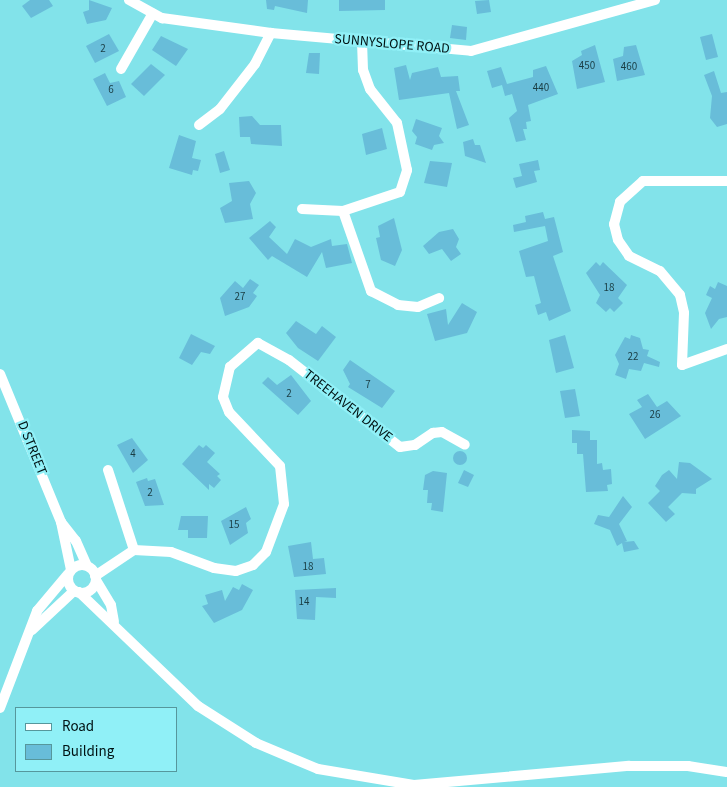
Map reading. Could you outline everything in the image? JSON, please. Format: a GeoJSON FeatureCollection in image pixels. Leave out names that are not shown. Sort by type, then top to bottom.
{"type":"FeatureCollection","features":[{"type":"Feature","properties":{"kind":"street","name":"SUNNYSLOPE ROAD"},"geometry":{"type":"LineString","coordinates":[[129,0],[162,18],[271,33],[471,51],[655,0]]}},
{"type":"Feature","properties":{"kind":"street"},"geometry":{"type":"LineString","coordinates":[[121,68],[153,13]]}},
{"type":"Feature","properties":{"kind":"street"},"geometry":{"type":"LineString","coordinates":[[199,125],[220,109],[255,64],[271,33]]}},
{"type":"Feature","properties":{"kind":"street"},"geometry":{"type":"LineString","coordinates":[[302,209],[343,211],[400,192],[407,170],[397,123],[370,89],[363,70],[362,42]]}},
{"type":"Feature","properties":{"kind":"street"},"geometry":{"type":"LineString","coordinates":[[727,180],[715,184],[643,180],[624,196],[615,216],[618,240],[628,256],[660,271],[680,295],[684,313],[682,365],[727,349]]}},
{"type":"Feature","properties":{"kind":"street"},"geometry":{"type":"LineString","coordinates":[[343,211],[371,291],[398,305],[418,307],[439,298]]}},
{"type":"Feature","properties":{"kind":"street","name":"TREEHAVEN DRIVE"},"geometry":{"type":"LineString","coordinates":[[134,550],[171,552],[214,568],[236,571],[253,565],[266,552],[284,504],[280,466],[229,412],[223,397],[230,368],[258,343],[289,360],[400,447],[415,445],[433,433],[442,432],[465,446]]}},
{"type":"Feature","properties":{"kind":"street","name":"D STREET"},"geometry":{"type":"LineString","coordinates":[[0,374],[61,522],[70,572],[68,583],[76,591]]}},
{"type":"Feature","properties":{"kind":"street"},"geometry":{"type":"LineString","coordinates":[[0,708],[38,611],[70,572],[92,572],[117,562],[134,550],[108,470]]}},
{"type":"Feature","properties":{"kind":"street","name":"D STREET"},"geometry":{"type":"LineString","coordinates":[[61,522],[76,541],[111,605],[114,622]]}},
{"type":"Feature","properties":{"kind":"street"},"geometry":{"type":"LineString","coordinates":[[32,630],[76,591],[88,591],[92,572]]}},
{"type":"Feature","properties":{"kind":"street"},"geometry":{"type":"LineString","coordinates":[[76,591],[98,613],[114,622],[166,679],[226,726],[283,755],[326,771],[414,785],[629,766],[688,766],[727,772]]}},
{"type":"Feature","properties":{"kind":"building"},"geometry":{"type":"Polygon","coordinates":[[[30,0],[49,0],[53,6],[31,18],[22,6],[30,0]]]}},
{"type":"Feature","properties":{"kind":"building"},"geometry":{"type":"Polygon","coordinates":[[[89,0],[112,8],[106,20],[87,24],[83,12],[89,10],[89,0]]]}},
{"type":"Feature","properties":{"kind":"building"},"geometry":{"type":"Polygon","coordinates":[[[266,0],[308,0],[307,13],[275,6],[274,10],[267,9],[266,0]]]}},
{"type":"Feature","properties":{"kind":"building"},"geometry":{"type":"Polygon","coordinates":[[[339,0],[385,0],[385,10],[339,11],[339,0]]]}},
{"type":"Feature","properties":{"kind":"building"},"geometry":{"type":"Polygon","coordinates":[[[489,0],[491,12],[477,14],[475,1],[489,0]]]}},
{"type":"Feature","properties":{"kind":"building"},"geometry":{"type":"Polygon","coordinates":[[[452,25],[467,27],[466,40],[450,38],[452,25]]]}},
{"type":"Feature","properties":{"kind":"building"},"geometry":{"type":"Polygon","coordinates":[[[109,34],[119,51],[95,63],[86,46],[109,34]]]}},
{"type":"Feature","properties":{"kind":"building"},"geometry":{"type":"Polygon","coordinates":[[[712,34],[718,57],[706,60],[700,37],[712,34]]]}},
{"type":"Feature","properties":{"kind":"building"},"geometry":{"type":"Polygon","coordinates":[[[161,36],[188,49],[176,66],[152,50],[161,36]]]}},
{"type":"Feature","properties":{"kind":"building"},"geometry":{"type":"Polygon","coordinates":[[[595,45],[605,82],[577,89],[572,61],[582,55],[581,51],[595,45]]]}},
{"type":"Feature","properties":{"kind":"building"},"geometry":{"type":"Polygon","coordinates":[[[636,45],[645,75],[617,81],[613,59],[623,56],[624,47],[636,45]]]}},
{"type":"Feature","properties":{"kind":"building"},"geometry":{"type":"Polygon","coordinates":[[[309,53],[320,53],[319,74],[306,73],[309,53]]]}},
{"type":"Feature","properties":{"kind":"building"},"geometry":{"type":"Polygon","coordinates":[[[151,64],[165,75],[144,96],[131,84],[151,64]]]}},
{"type":"Feature","properties":{"kind":"building"},"geometry":{"type":"Polygon","coordinates":[[[406,65],[410,80],[412,73],[438,67],[441,77],[458,76],[460,91],[456,91],[469,125],[457,129],[449,93],[399,100],[394,68],[406,65]]]}},
{"type":"Feature","properties":{"kind":"building"},"geometry":{"type":"Polygon","coordinates":[[[546,66],[558,94],[528,105],[531,121],[526,122],[527,129],[523,129],[526,140],[516,142],[509,118],[517,111],[512,94],[505,96],[502,85],[492,88],[487,71],[501,67],[507,84],[533,77],[533,70],[546,66]]]}},
{"type":"Feature","properties":{"kind":"building"},"geometry":{"type":"Polygon","coordinates":[[[714,71],[721,93],[727,92],[727,124],[717,127],[710,118],[712,96],[704,75],[714,71]]]}},
{"type":"Feature","properties":{"kind":"building"},"geometry":{"type":"Polygon","coordinates":[[[105,73],[110,83],[119,81],[126,97],[107,106],[93,79],[105,73]]]}},
{"type":"Feature","properties":{"kind":"building"},"geometry":{"type":"Polygon","coordinates":[[[252,116],[260,125],[281,125],[282,146],[251,144],[250,137],[240,137],[239,117],[252,116]]]}},
{"type":"Feature","properties":{"kind":"building"},"geometry":{"type":"Polygon","coordinates":[[[416,119],[442,128],[439,136],[444,143],[434,145],[432,150],[415,144],[417,137],[412,131],[416,119]]]}},
{"type":"Feature","properties":{"kind":"building"},"geometry":{"type":"Polygon","coordinates":[[[382,128],[387,149],[366,155],[362,134],[382,128]]]}},
{"type":"Feature","properties":{"kind":"building"},"geometry":{"type":"Polygon","coordinates":[[[179,135],[196,141],[192,158],[201,160],[198,171],[193,170],[192,175],[169,168],[179,135]]]}},
{"type":"Feature","properties":{"kind":"building"},"geometry":{"type":"Polygon","coordinates":[[[473,139],[475,145],[480,145],[486,163],[465,156],[463,142],[473,139]]]}},
{"type":"Feature","properties":{"kind":"building"},"geometry":{"type":"Polygon","coordinates":[[[224,151],[230,170],[220,173],[215,154],[224,151]]]}},
{"type":"Feature","properties":{"kind":"building"},"geometry":{"type":"Polygon","coordinates":[[[538,160],[540,170],[534,171],[537,182],[516,188],[513,178],[522,176],[519,164],[538,160]]]}},
{"type":"Feature","properties":{"kind":"building"},"geometry":{"type":"Polygon","coordinates":[[[430,161],[452,163],[447,187],[424,183],[430,161]]]}},
{"type":"Feature","properties":{"kind":"building"},"geometry":{"type":"Polygon","coordinates":[[[249,181],[256,193],[250,204],[253,219],[225,223],[220,208],[232,201],[229,183],[249,181]]]}},
{"type":"Feature","properties":{"kind":"building"},"geometry":{"type":"Polygon","coordinates":[[[543,212],[545,219],[554,217],[563,252],[553,256],[571,311],[549,321],[546,312],[538,315],[535,305],[541,303],[534,276],[526,277],[519,251],[548,241],[545,226],[514,232],[513,225],[526,222],[525,216],[543,212]]]}},
{"type":"Feature","properties":{"kind":"building"},"geometry":{"type":"Polygon","coordinates":[[[394,218],[402,250],[395,266],[381,260],[376,238],[380,237],[378,226],[394,218]]]}},
{"type":"Feature","properties":{"kind":"building"},"geometry":{"type":"Polygon","coordinates":[[[270,221],[276,227],[269,237],[287,254],[295,239],[311,247],[331,239],[332,246],[347,244],[352,263],[326,268],[322,252],[307,277],[272,256],[268,260],[249,238],[270,221]]]}},
{"type":"Feature","properties":{"kind":"building"},"geometry":{"type":"Polygon","coordinates":[[[453,229],[459,239],[456,247],[461,254],[451,261],[442,249],[429,254],[423,246],[439,232],[453,229]]]}},
{"type":"Feature","properties":{"kind":"building"},"geometry":{"type":"Polygon","coordinates":[[[596,262],[600,266],[603,262],[627,285],[618,298],[623,303],[614,312],[610,308],[606,312],[596,303],[600,295],[586,273],[596,262]]]}},
{"type":"Feature","properties":{"kind":"building"},"geometry":{"type":"Polygon","coordinates":[[[250,279],[259,285],[253,293],[257,296],[249,307],[225,316],[220,298],[235,281],[243,288],[250,279]]]}},
{"type":"Feature","properties":{"kind":"building"},"geometry":{"type":"Polygon","coordinates":[[[718,282],[727,286],[727,317],[719,319],[711,329],[705,313],[712,298],[706,295],[710,286],[715,289],[718,282]]]}},
{"type":"Feature","properties":{"kind":"building"},"geometry":{"type":"Polygon","coordinates":[[[462,303],[477,312],[467,333],[435,341],[427,314],[446,309],[448,325],[462,303]]]}},
{"type":"Feature","properties":{"kind":"building"},"geometry":{"type":"Polygon","coordinates":[[[296,321],[316,334],[322,326],[336,337],[318,361],[298,348],[286,333],[296,321]]]}},
{"type":"Feature","properties":{"kind":"building"},"geometry":{"type":"Polygon","coordinates":[[[191,334],[215,346],[210,354],[201,352],[192,365],[179,358],[191,334]]]}},
{"type":"Feature","properties":{"kind":"building"},"geometry":{"type":"Polygon","coordinates":[[[565,335],[574,368],[556,373],[549,340],[565,335]]]}},
{"type":"Feature","properties":{"kind":"building"},"geometry":{"type":"Polygon","coordinates":[[[631,335],[640,338],[643,349],[649,350],[647,356],[660,362],[659,367],[644,363],[641,371],[629,369],[626,379],[615,375],[619,364],[615,355],[625,337],[630,339],[631,335]]]}},
{"type":"Feature","properties":{"kind":"building"},"geometry":{"type":"Polygon","coordinates":[[[350,360],[395,391],[382,408],[348,387],[350,384],[343,370],[350,360]]]}},
{"type":"Feature","properties":{"kind":"building"},"geometry":{"type":"Polygon","coordinates":[[[291,375],[311,401],[298,415],[262,383],[268,377],[277,385],[291,375]]]}},
{"type":"Feature","properties":{"kind":"building"},"geometry":{"type":"Polygon","coordinates":[[[575,389],[580,416],[565,418],[560,391],[575,389]]]}},
{"type":"Feature","properties":{"kind":"building"},"geometry":{"type":"Polygon","coordinates":[[[648,394],[657,407],[667,401],[681,416],[645,439],[629,414],[642,407],[637,400],[648,394]]]}},
{"type":"Feature","properties":{"kind":"building"},"geometry":{"type":"Polygon","coordinates":[[[572,430],[590,431],[590,440],[597,440],[597,464],[602,463],[603,470],[611,469],[612,484],[607,485],[608,491],[586,492],[583,454],[577,454],[577,443],[572,443],[572,430]]]}},
{"type":"Feature","properties":{"kind":"building"},"geometry":{"type":"Polygon","coordinates":[[[132,438],[148,460],[133,473],[117,445],[132,438]]]}},
{"type":"Feature","properties":{"kind":"building"},"geometry":{"type":"Polygon","coordinates":[[[199,445],[203,448],[206,445],[215,453],[207,462],[220,474],[217,476],[221,480],[214,488],[209,484],[209,490],[182,464],[199,445]]]}},
{"type":"Feature","properties":{"kind":"building"},"geometry":{"type":"Polygon","coordinates":[[[457,451],[463,451],[467,458],[463,465],[457,465],[453,461],[453,455],[457,451]]]}},
{"type":"Feature","properties":{"kind":"building"},"geometry":{"type":"Polygon","coordinates":[[[679,462],[690,463],[712,479],[696,489],[696,494],[682,493],[668,507],[675,514],[666,522],[648,503],[660,491],[655,486],[662,475],[669,470],[677,479],[679,462]]]}},
{"type":"Feature","properties":{"kind":"building"},"geometry":{"type":"Polygon","coordinates":[[[464,470],[474,475],[468,487],[458,483],[464,470]]]}},
{"type":"Feature","properties":{"kind":"building"},"geometry":{"type":"Polygon","coordinates":[[[433,471],[447,473],[443,512],[431,510],[432,503],[427,503],[428,490],[423,490],[425,475],[433,471]]]}},
{"type":"Feature","properties":{"kind":"building"},"geometry":{"type":"Polygon","coordinates":[[[147,478],[148,481],[155,479],[164,505],[145,506],[136,482],[147,478]]]}},
{"type":"Feature","properties":{"kind":"building"},"geometry":{"type":"Polygon","coordinates":[[[623,496],[632,507],[619,524],[627,541],[624,542],[634,541],[639,549],[624,552],[622,543],[617,546],[610,530],[594,524],[598,515],[609,517],[623,496]]]}},
{"type":"Feature","properties":{"kind":"building"},"geometry":{"type":"Polygon","coordinates":[[[246,507],[251,519],[246,523],[248,533],[230,545],[221,521],[246,507]]]}},
{"type":"Feature","properties":{"kind":"building"},"geometry":{"type":"Polygon","coordinates":[[[181,516],[208,516],[207,538],[188,538],[188,530],[178,530],[181,516]]]}},
{"type":"Feature","properties":{"kind":"building"},"geometry":{"type":"Polygon","coordinates":[[[311,542],[313,559],[324,558],[326,574],[294,577],[288,546],[311,542]]]}},
{"type":"Feature","properties":{"kind":"building"},"geometry":{"type":"Polygon","coordinates":[[[242,584],[253,590],[242,610],[214,623],[202,606],[208,604],[205,595],[222,590],[225,601],[233,587],[239,590],[242,584]]]}},
{"type":"Feature","properties":{"kind":"building"},"geometry":{"type":"Polygon","coordinates":[[[336,588],[336,598],[316,597],[315,620],[297,619],[295,590],[336,588]]]}}]}
